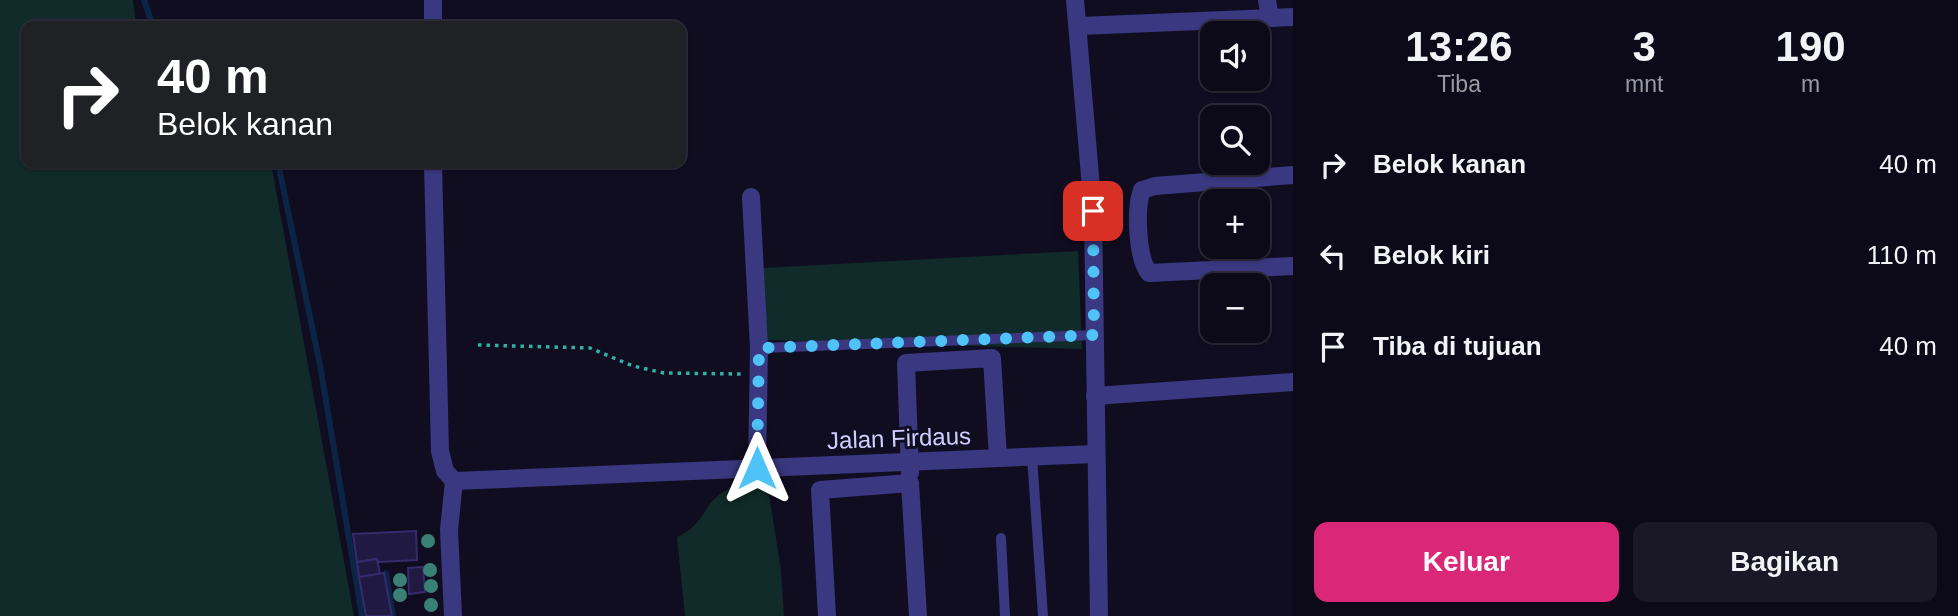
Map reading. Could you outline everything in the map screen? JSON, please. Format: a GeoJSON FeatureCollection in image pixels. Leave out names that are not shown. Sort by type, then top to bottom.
{"type":"FeatureCollection","features":[{"type":"Feature","properties":{"kind":"street"},"geometry":{"type":"LineString","coordinates":[[433,0],[433,21]]}},
{"type":"Feature","properties":{"kind":"street"},"geometry":{"type":"LineString","coordinates":[[1075,0],[1093,211],[1094,454],[1099,616]]}},
{"type":"Feature","properties":{"kind":"street"},"geometry":{"type":"LineString","coordinates":[[1079,26],[1268,9],[1293,17]]}},
{"type":"Feature","properties":{"kind":"street"},"geometry":{"type":"LineString","coordinates":[[433,168],[440,451],[445,471],[454,481],[449,530],[453,616]]}},
{"type":"Feature","properties":{"kind":"street"},"geometry":{"type":"LineString","coordinates":[[1293,175],[1155,186],[1142,190],[1138,202],[1142,264],[1149,273],[1293,265]]}},
{"type":"Feature","properties":{"kind":"street"},"geometry":{"type":"LineString","coordinates":[[751,197],[759,348],[757,468]]}},
{"type":"Feature","properties":{"kind":"street"},"geometry":{"type":"LineString","coordinates":[[918,616],[906,363],[992,358],[998,458]]}},
{"type":"Feature","properties":{"kind":"street"},"geometry":{"type":"LineString","coordinates":[[1095,396],[1293,382]]}},
{"type":"Feature","properties":{"kind":"street","name":"Jalan Firdaus"},"geometry":{"type":"LineString","coordinates":[[454,481],[1094,454]]}},
{"type":"Feature","properties":{"kind":"street"},"geometry":{"type":"LineString","coordinates":[[827,616],[820,489],[910,483]]}},
{"type":"Feature","properties":{"kind":"lane"},"geometry":{"type":"LineString","coordinates":[[759,348],[1094,335]]}},
{"type":"Feature","properties":{"kind":"lane"},"geometry":{"type":"LineString","coordinates":[[1032,457],[1043,616]]}},
{"type":"Feature","properties":{"kind":"lane"},"geometry":{"type":"LineString","coordinates":[[1001,538],[1005,616]]}},
{"type":"Feature","properties":{"kind":"path"},"geometry":{"type":"LineString","coordinates":[[478,345],[590,348],[633,366],[664,373],[758,373]]}},
{"type":"Feature","properties":{"kind":"green space"},"geometry":{"type":"Polygon","coordinates":[[[0,0],[133,0],[135,21],[21,21],[21,168],[272,168],[354,616],[0,616],[0,0]]]}},
{"type":"Feature","properties":{"kind":"green space"},"geometry":{"type":"Polygon","coordinates":[[[1078,251],[1082,349],[767,340],[763,268],[1078,251]]]}},
{"type":"Feature","properties":{"kind":"green space"},"geometry":{"type":"Polygon","coordinates":[[[761,479],[767,482],[781,570],[784,616],[685,616],[677,537],[692,527],[724,491],[761,479]]]}},
{"type":"Feature","properties":{"kind":"building"},"geometry":{"type":"Polygon","coordinates":[[[416,531],[417,560],[378,562],[377,559],[357,562],[353,534],[416,531]]]}},
{"type":"Feature","properties":{"kind":"building"},"geometry":{"type":"Polygon","coordinates":[[[377,559],[380,574],[359,577],[357,562],[377,559]]]}},
{"type":"Feature","properties":{"kind":"building"},"geometry":{"type":"Polygon","coordinates":[[[423,567],[425,592],[409,594],[408,568],[423,567]]]}},
{"type":"Feature","properties":{"kind":"building"},"geometry":{"type":"Polygon","coordinates":[[[384,573],[392,616],[366,616],[359,577],[384,573]]]}},
{"type":"Feature","properties":{"kind":"waterway"},"geometry":{"type":"LineString","coordinates":[[144,0],[151,21]]}},
{"type":"Feature","properties":{"kind":"waterway"},"geometry":{"type":"LineString","coordinates":[[279,168],[320,365],[362,616]]}},
{"type":"Feature","properties":{"kind":"waterway"},"geometry":{"type":"LineString","coordinates":[[386,573],[393,616]]}},
{"type":"Feature","properties":{"kind":"route"},"geometry":{"type":"LineString","coordinates":[[757,468],[759,348],[1094,335],[1093,211]]}}]}
